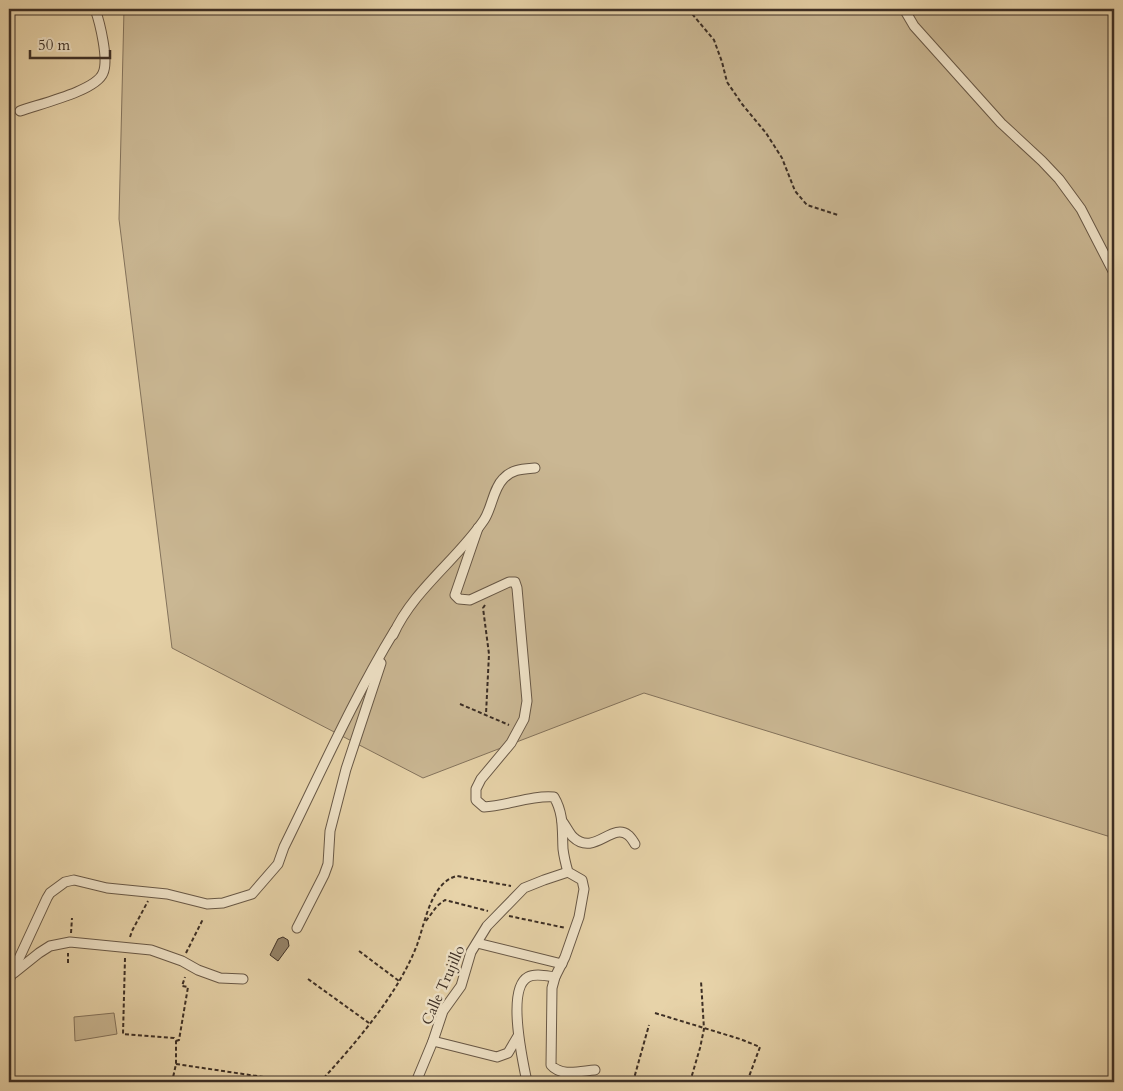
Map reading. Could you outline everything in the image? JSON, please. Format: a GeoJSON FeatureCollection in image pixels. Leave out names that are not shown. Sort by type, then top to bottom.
{"type":"FeatureCollection","features":[{"type":"Feature","properties":{"kind":"street"},"geometry":{"type":"LineString","coordinates":[[20,110],[88,88],[101,78],[104,72],[105,60],[95,9]]}},
{"type":"Feature","properties":{"kind":"street"},"geometry":{"type":"LineString","coordinates":[[904,9],[914,26],[1000,123],[1042,161],[1059,180],[1081,209],[1114,273]]}},
{"type":"Feature","properties":{"kind":"street"},"geometry":{"type":"LineString","coordinates":[[9,979],[47,898],[50,893],[65,882],[74,880],[98,884],[107,888],[168,894],[207,904],[223,903],[252,894],[278,864],[284,847],[349,714],[376,661],[395,630],[431,581],[485,519],[501,481],[509,473],[519,469],[535,468]]}},
{"type":"Feature","properties":{"kind":"street"},"geometry":{"type":"LineString","coordinates":[[478,528],[455,595],[459,599],[470,600],[508,582],[515,582],[527,700],[524,719],[511,743],[481,780],[476,789],[476,800],[484,807],[544,796],[554,798],[559,806],[562,820],[563,850],[568,872],[576,875],[584,884],[584,889],[579,917],[570,945],[555,976],[552,988],[550,1065],[555,1070],[563,1072],[595,1070]]}},
{"type":"Feature","properties":{"kind":"street"},"geometry":{"type":"LineString","coordinates":[[297,928],[328,864],[330,831],[346,769],[378,669],[395,630]]}},
{"type":"Feature","properties":{"kind":"street"},"geometry":{"type":"LineString","coordinates":[[562,820],[573,837],[580,842],[596,843],[612,833],[621,832],[628,835],[635,844]]}},
{"type":"Feature","properties":{"kind":"street","name":"Calle Trujillo"},"geometry":{"type":"LineString","coordinates":[[416,1082],[443,1011],[461,986],[470,952],[487,926],[524,888],[568,872]]}},
{"type":"Feature","properties":{"kind":"street"},"geometry":{"type":"LineString","coordinates":[[9,979],[38,952],[50,946],[70,942],[151,950],[220,978],[243,980]]}},
{"type":"Feature","properties":{"kind":"street"},"geometry":{"type":"LineString","coordinates":[[477,943],[562,964]]}},
{"type":"Feature","properties":{"kind":"street"},"geometry":{"type":"LineString","coordinates":[[527,1082],[518,1036],[517,1002],[523,981],[529,976],[555,976]]}},
{"type":"Feature","properties":{"kind":"street"},"geometry":{"type":"LineString","coordinates":[[433,1041],[497,1057],[508,1054],[518,1036]]}},
{"type":"Feature","properties":{"kind":"path"},"geometry":{"type":"LineString","coordinates":[[688,9],[714,40],[727,82],[766,133],[782,158],[795,191],[807,206],[838,215]]}},
{"type":"Feature","properties":{"kind":"path"},"geometry":{"type":"LineString","coordinates":[[486,714],[489,654],[484,608],[491,591]]}},
{"type":"Feature","properties":{"kind":"path"},"geometry":{"type":"LineString","coordinates":[[460,704],[486,714],[518,730]]}},
{"type":"Feature","properties":{"kind":"path"},"geometry":{"type":"LineString","coordinates":[[176,1064],[270,1078],[312,1081],[323,1079],[370,1023],[399,981],[417,946],[436,893],[448,878],[457,876],[524,888]]}},
{"type":"Feature","properties":{"kind":"path"},"geometry":{"type":"LineString","coordinates":[[148,901],[132,931],[127,947],[123,1034],[174,1038],[176,1040]]}},
{"type":"Feature","properties":{"kind":"path"},"geometry":{"type":"LineString","coordinates":[[70,942],[72,918]]}},
{"type":"Feature","properties":{"kind":"path"},"geometry":{"type":"LineString","coordinates":[[182,961],[203,919]]}},
{"type":"Feature","properties":{"kind":"path"},"geometry":{"type":"LineString","coordinates":[[359,951],[399,981]]}},
{"type":"Feature","properties":{"kind":"path"},"geometry":{"type":"LineString","coordinates":[[172,1082],[176,1064],[176,1040],[179,1040],[188,987],[182,986],[184,976]]}},
{"type":"Feature","properties":{"kind":"path"},"geometry":{"type":"LineString","coordinates":[[308,979],[370,1023]]}},
{"type":"Feature","properties":{"kind":"path"},"geometry":{"type":"LineString","coordinates":[[690,1082],[704,1029],[701,981]]}},
{"type":"Feature","properties":{"kind":"path"},"geometry":{"type":"LineString","coordinates":[[655,1013],[760,1047],[747,1082]]}},
{"type":"Feature","properties":{"kind":"path"},"geometry":{"type":"LineString","coordinates":[[634,1082],[649,1025]]}},
{"type":"Feature","properties":{"kind":"path"},"geometry":{"type":"LineString","coordinates":[[270,1078],[273,1082]]}},
{"type":"Feature","properties":{"kind":"path"},"geometry":{"type":"LineString","coordinates":[[130,1082],[130,1080],[138,1082]]}},
{"type":"Feature","properties":{"kind":"shaded area"},"geometry":{"type":"Polygon","coordinates":[[[124,9],[1114,9],[1114,838],[644,693],[423,778],[172,648],[119,219],[124,9]]]}},
{"type":"Feature","properties":{"kind":"shaded area"},"geometry":{"type":"Polygon","coordinates":[[[114,1013],[117,1034],[75,1041],[74,1017],[114,1013]]]}},
{"type":"Feature","properties":{"kind":"building"},"geometry":{"type":"Polygon","coordinates":[[[283,937],[288,940],[289,946],[278,961],[270,955],[278,939],[283,937]]]}}]}
